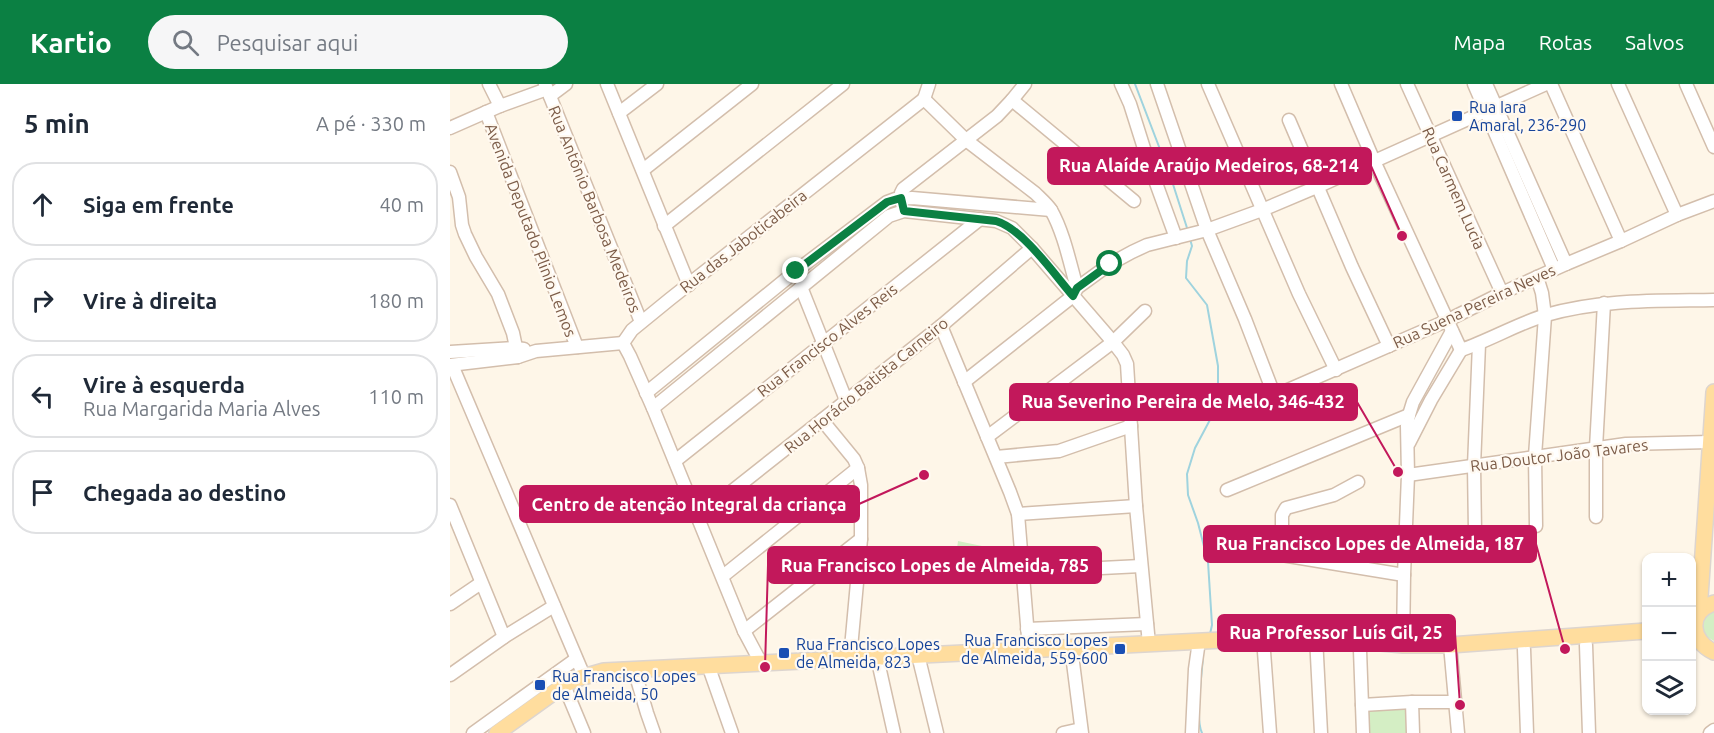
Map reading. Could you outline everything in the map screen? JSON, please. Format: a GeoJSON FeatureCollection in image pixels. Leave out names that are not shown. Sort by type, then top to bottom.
{"type":"FeatureCollection","features":[{"type":"Feature","properties":{"kind":"main road"},"geometry":{"type":"LineString","coordinates":[[1696,615],[1714,392]]}},
{"type":"Feature","properties":{"kind":"main road"},"geometry":{"type":"LineString","coordinates":[[1696,615],[1704,607],[1714,603]]}},
{"type":"Feature","properties":{"kind":"main road"},"geometry":{"type":"LineString","coordinates":[[1696,629],[1697,636],[1711,650]]}},
{"type":"Feature","properties":{"kind":"main road"},"geometry":{"type":"LineString","coordinates":[[1312,640],[1360,650],[1404,653],[1642,631]]}},
{"type":"Feature","properties":{"kind":"main road"},"geometry":{"type":"LineString","coordinates":[[504,731],[564,685],[584,676],[604,671],[1263,638],[1450,649],[1524,649],[1642,640]]}},
{"type":"Feature","properties":{"kind":"main road"},"geometry":{"type":"LineString","coordinates":[[1696,644],[1711,650]]}},
{"type":"Feature","properties":{"kind":"street"},"geometry":{"type":"LineString","coordinates":[[489,84],[500,106]]}},
{"type":"Feature","properties":{"kind":"street"},"geometry":{"type":"LineString","coordinates":[[450,128],[500,106],[566,84]]}},
{"type":"Feature","properties":{"kind":"street"},"geometry":{"type":"LineString","coordinates":[[608,84],[689,285]]}},
{"type":"Feature","properties":{"kind":"street"},"geometry":{"type":"LineString","coordinates":[[619,113],[657,84]]}},
{"type":"Feature","properties":{"kind":"street"},"geometry":{"type":"LineString","coordinates":[[642,170],[752,84]]}},
{"type":"Feature","properties":{"kind":"street"},"geometry":{"type":"LineString","coordinates":[[664,226],[843,84]]}},
{"type":"Feature","properties":{"kind":"street"},"geometry":{"type":"LineString","coordinates":[[929,84],[924,99],[966,140],[1035,193],[1051,210],[1067,252],[1075,292]]}},
{"type":"Feature","properties":{"kind":"street"},"geometry":{"type":"LineString","coordinates":[[902,205],[903,189],[909,183],[997,116],[1025,84]]}},
{"type":"Feature","properties":{"kind":"street"},"geometry":{"type":"LineString","coordinates":[[1121,84],[1178,238]]}},
{"type":"Feature","properties":{"kind":"street"},"geometry":{"type":"LineString","coordinates":[[1157,84],[1203,231],[1245,319],[1275,397]]}},
{"type":"Feature","properties":{"kind":"street"},"geometry":{"type":"LineString","coordinates":[[1208,84],[1299,294],[1336,370]]}},
{"type":"Feature","properties":{"kind":"street"},"geometry":{"type":"LineString","coordinates":[[1341,84],[1461,350]]}},
{"type":"Feature","properties":{"kind":"street","name":"Rua Carmem Lucia"},"geometry":{"type":"LineString","coordinates":[[1407,84],[1502,293]]}},
{"type":"Feature","properties":{"kind":"street"},"geometry":{"type":"LineString","coordinates":[[1474,84],[1491,109],[1560,266]]}},
{"type":"Feature","properties":{"kind":"street"},"geometry":{"type":"LineString","coordinates":[[1486,84],[1491,109]]}},
{"type":"Feature","properties":{"kind":"street"},"geometry":{"type":"LineString","coordinates":[[964,382],[1110,264],[1123,256],[1148,245],[1203,231],[1262,210],[1546,84]]}},
{"type":"Feature","properties":{"kind":"street"},"geometry":{"type":"LineString","coordinates":[[1551,84],[1621,241]]}},
{"type":"Feature","properties":{"kind":"street"},"geometry":{"type":"LineString","coordinates":[[1618,84],[1677,215]]}},
{"type":"Feature","properties":{"kind":"street"},"geometry":{"type":"LineString","coordinates":[[1686,84],[1714,147]]}},
{"type":"Feature","properties":{"kind":"street","name":"Rua Antônio Barbosa Medeiros"},"geometry":{"type":"LineString","coordinates":[[547,90],[641,322]]}},
{"type":"Feature","properties":{"kind":"street","name":"Rua das Jaboticabeira"},"geometry":{"type":"LineString","coordinates":[[623,343],[641,322],[924,99]]}},
{"type":"Feature","properties":{"kind":"street"},"geometry":{"type":"LineString","coordinates":[[1012,100],[1134,201]]}},
{"type":"Feature","properties":{"kind":"street","name":"Avenida Deputado Plinio Lemos"},"geometry":{"type":"LineString","coordinates":[[486,112],[577,347]]}},
{"type":"Feature","properties":{"kind":"street"},"geometry":{"type":"LineString","coordinates":[[1289,120],[1389,346]]}},
{"type":"Feature","properties":{"kind":"street"},"geometry":{"type":"LineString","coordinates":[[450,172],[459,197],[465,234],[498,294],[513,333],[517,353]]}},
{"type":"Feature","properties":{"kind":"street"},"geometry":{"type":"LineString","coordinates":[[652,408],[902,205],[933,199],[1051,210]]}},
{"type":"Feature","properties":{"kind":"street","name":"Rua Suena Pereira Neves"},"geometry":{"type":"LineString","coordinates":[[1236,413],[1389,346],[1449,326],[1502,293],[1677,215],[1714,201]]}},
{"type":"Feature","properties":{"kind":"street"},"geometry":{"type":"LineString","coordinates":[[646,393],[796,271],[887,202],[1005,224],[1012,228],[1075,292],[1123,355],[1127,364],[1136,506],[1149,644]]}},
{"type":"Feature","properties":{"kind":"street","name":"Rua Francisco Alves Reis"},"geometry":{"type":"LineString","coordinates":[[675,461],[980,219]]}},
{"type":"Feature","properties":{"kind":"street","name":"Rua Horácio Batista Carneiro"},"geometry":{"type":"LineString","coordinates":[[698,518],[940,326],[1032,248]]}},
{"type":"Feature","properties":{"kind":"street"},"geometry":{"type":"LineString","coordinates":[[1536,526],[1536,456],[1545,316],[1542,293],[1537,278]]}},
{"type":"Feature","properties":{"kind":"street"},"geometry":{"type":"LineString","coordinates":[[801,287],[846,400]]}},
{"type":"Feature","properties":{"kind":"street"},"geometry":{"type":"LineString","coordinates":[[1408,445],[1431,400],[1461,350],[1545,316],[1604,303],[1714,300]]}},
{"type":"Feature","properties":{"kind":"street"},"geometry":{"type":"LineString","coordinates":[[1596,517],[1596,448],[1604,303]]}},
{"type":"Feature","properties":{"kind":"street"},"geometry":{"type":"LineString","coordinates":[[987,437],[1113,342],[1145,311]]}},
{"type":"Feature","properties":{"kind":"street"},"geometry":{"type":"LineString","coordinates":[[940,326],[1018,514],[1029,649]]}},
{"type":"Feature","properties":{"kind":"street"},"geometry":{"type":"LineString","coordinates":[[1403,645],[1408,475],[1407,426],[1413,402],[1449,326]]}},
{"type":"Feature","properties":{"kind":"street"},"geometry":{"type":"LineString","coordinates":[[584,676],[450,361],[623,343],[675,461],[744,631],[760,663]]}},
{"type":"Feature","properties":{"kind":"street"},"geometry":{"type":"LineString","coordinates":[[1475,531],[1474,466],[1479,344]]}},
{"type":"Feature","properties":{"kind":"street"},"geometry":{"type":"LineString","coordinates":[[1227,490],[1409,414]]}},
{"type":"Feature","properties":{"kind":"street"},"geometry":{"type":"LineString","coordinates":[[822,420],[854,459],[861,485],[861,539],[850,659]]}},
{"type":"Feature","properties":{"kind":"street"},"geometry":{"type":"LineString","coordinates":[[996,457],[1059,452],[1131,426]]}},
{"type":"Feature","properties":{"kind":"street","name":"Rua Doutor João Tavares"},"geometry":{"type":"LineString","coordinates":[[1408,475],[1626,444],[1710,442]]}},
{"type":"Feature","properties":{"kind":"street"},"geometry":{"type":"LineString","coordinates":[[723,576],[858,468]]}},
{"type":"Feature","properties":{"kind":"street"},"geometry":{"type":"LineString","coordinates":[[1282,555],[1282,515],[1288,507],[1334,495],[1358,482]]}},
{"type":"Feature","properties":{"kind":"street"},"geometry":{"type":"LineString","coordinates":[[450,505],[455,530],[504,637]]}},
{"type":"Feature","properties":{"kind":"street"},"geometry":{"type":"LineString","coordinates":[[1018,514],[1136,506]]}},
{"type":"Feature","properties":{"kind":"street"},"geometry":{"type":"LineString","coordinates":[[744,631],[861,539]]}},
{"type":"Feature","properties":{"kind":"street"},"geometry":{"type":"LineString","coordinates":[[1227,555],[1282,555],[1404,575]]}},
{"type":"Feature","properties":{"kind":"street"},"geometry":{"type":"LineString","coordinates":[[1022,572],[1141,566]]}},
{"type":"Feature","properties":{"kind":"street"},"geometry":{"type":"LineString","coordinates":[[450,604],[481,583]]}},
{"type":"Feature","properties":{"kind":"street"},"geometry":{"type":"LineString","coordinates":[[450,675],[504,637],[554,606]]}},
{"type":"Feature","properties":{"kind":"street"},"geometry":{"type":"LineString","coordinates":[[1027,629],[1147,624]]}},
{"type":"Feature","properties":{"kind":"street"},"geometry":{"type":"LineString","coordinates":[[1263,638],[1270,733]]}},
{"type":"Feature","properties":{"kind":"street"},"geometry":{"type":"LineString","coordinates":[[1192,733],[1195,669],[1209,640]]}},
{"type":"Feature","properties":{"kind":"street"},"geometry":{"type":"LineString","coordinates":[[1312,640],[1321,733]]}},
{"type":"Feature","properties":{"kind":"street"},"geometry":{"type":"LineString","coordinates":[[1586,645],[1589,733]]}},
{"type":"Feature","properties":{"kind":"street"},"geometry":{"type":"LineString","coordinates":[[1063,733],[1082,731],[1071,647]]}},
{"type":"Feature","properties":{"kind":"street"},"geometry":{"type":"LineString","coordinates":[[1450,649],[1458,733]]}},
{"type":"Feature","properties":{"kind":"street"},"geometry":{"type":"LineString","coordinates":[[1524,649],[1527,733]]}},
{"type":"Feature","properties":{"kind":"street"},"geometry":{"type":"LineString","coordinates":[[1360,650],[1364,733]]}},
{"type":"Feature","properties":{"kind":"street"},"geometry":{"type":"LineString","coordinates":[[918,655],[937,733]]}},
{"type":"Feature","properties":{"kind":"street"},"geometry":{"type":"LineString","coordinates":[[877,657],[894,733]]}},
{"type":"Feature","properties":{"kind":"street"},"geometry":{"type":"LineString","coordinates":[[473,733],[576,659]]}},
{"type":"Feature","properties":{"kind":"street"},"geometry":{"type":"LineString","coordinates":[[708,666],[732,733]]}},
{"type":"Feature","properties":{"kind":"street"},"geometry":{"type":"LineString","coordinates":[[634,669],[654,733]]}},
{"type":"Feature","properties":{"kind":"street"},"geometry":{"type":"LineString","coordinates":[[564,685],[584,733]]}},
{"type":"Feature","properties":{"kind":"street"},"geometry":{"type":"LineString","coordinates":[[1412,702],[1413,733]]}},
{"type":"Feature","properties":{"kind":"street"},"geometry":{"type":"LineString","coordinates":[[1362,705],[1456,702]]}},
{"type":"Feature","properties":{"kind":"street"},"geometry":{"type":"LineString","coordinates":[[1710,733],[1714,730]]}},
{"type":"Feature","properties":{"kind":"green space"},"geometry":{"type":"Polygon","coordinates":[[[958,541],[1001,550],[1002,577],[954,571],[958,541]]]}},
{"type":"Feature","properties":{"kind":"green space"},"geometry":{"type":"Polygon","coordinates":[[[1714,609],[1714,641],[1699,632],[1698,623],[1714,609]]]}},
{"type":"Feature","properties":{"kind":"green space"},"geometry":{"type":"Polygon","coordinates":[[[1406,705],[1408,733],[1367,733],[1366,709],[1406,705]]]}},
{"type":"Feature","properties":{"kind":"waterway"},"geometry":{"type":"LineString","coordinates":[[1135,84],[1171,178],[1188,231]]}},
{"type":"Feature","properties":{"kind":"waterway"},"geometry":{"type":"LineString","coordinates":[[1190,239],[1192,246],[1187,261],[1186,278],[1207,305],[1218,366],[1218,389],[1212,416],[1195,448],[1187,474],[1188,495],[1208,562],[1212,625],[1210,634]]}},
{"type":"Feature","properties":{"kind":"waterway"},"geometry":{"type":"LineString","coordinates":[[1202,733],[1199,707],[1203,656]]}},
{"type":"Feature","properties":{"kind":"place","name":"Rua Iara Amaral, 236-290"},"geometry":{"type":"Point","coordinates":[1457,116]}},
{"type":"Feature","properties":{"kind":"place","name":"Rua Alaíde Araújo Medeiros, 68-214"},"geometry":{"type":"Point","coordinates":[1402,236]}},
{"type":"Feature","properties":{"kind":"place","name":"Rua Severino Pereira de Melo, 346-432"},"geometry":{"type":"Point","coordinates":[1398,472]}},
{"type":"Feature","properties":{"kind":"place","name":"Centro de atenção Integral da criança"},"geometry":{"type":"Point","coordinates":[924,475]}},
{"type":"Feature","properties":{"kind":"place","name":"Rua Francisco Lopes de Almeida, 559-600"},"geometry":{"type":"Point","coordinates":[1120,649]}},
{"type":"Feature","properties":{"kind":"place","name":"Rua Francisco Lopes de Almeida, 187"},"geometry":{"type":"Point","coordinates":[1565,649]}},
{"type":"Feature","properties":{"kind":"place","name":"Rua Francisco Lopes de Almeida, 823"},"geometry":{"type":"Point","coordinates":[784,653]}},
{"type":"Feature","properties":{"kind":"place","name":"Rua Francisco Lopes de Almeida, 785"},"geometry":{"type":"Point","coordinates":[765,667]}},
{"type":"Feature","properties":{"kind":"place","name":"Rua Francisco Lopes de Almeida, 50"},"geometry":{"type":"Point","coordinates":[540,685]}},
{"type":"Feature","properties":{"kind":"place","name":"Rua Professor Luís Gil, 25"},"geometry":{"type":"Point","coordinates":[1460,705]}},
{"type":"Feature","properties":{"kind":"route"},"geometry":{"type":"LineString","coordinates":[[796,271],[887,202],[901,198],[904,211],[996,221],[1005,224],[1032,248],[1073,296],[1077,288],[1110,264]]}}]}
